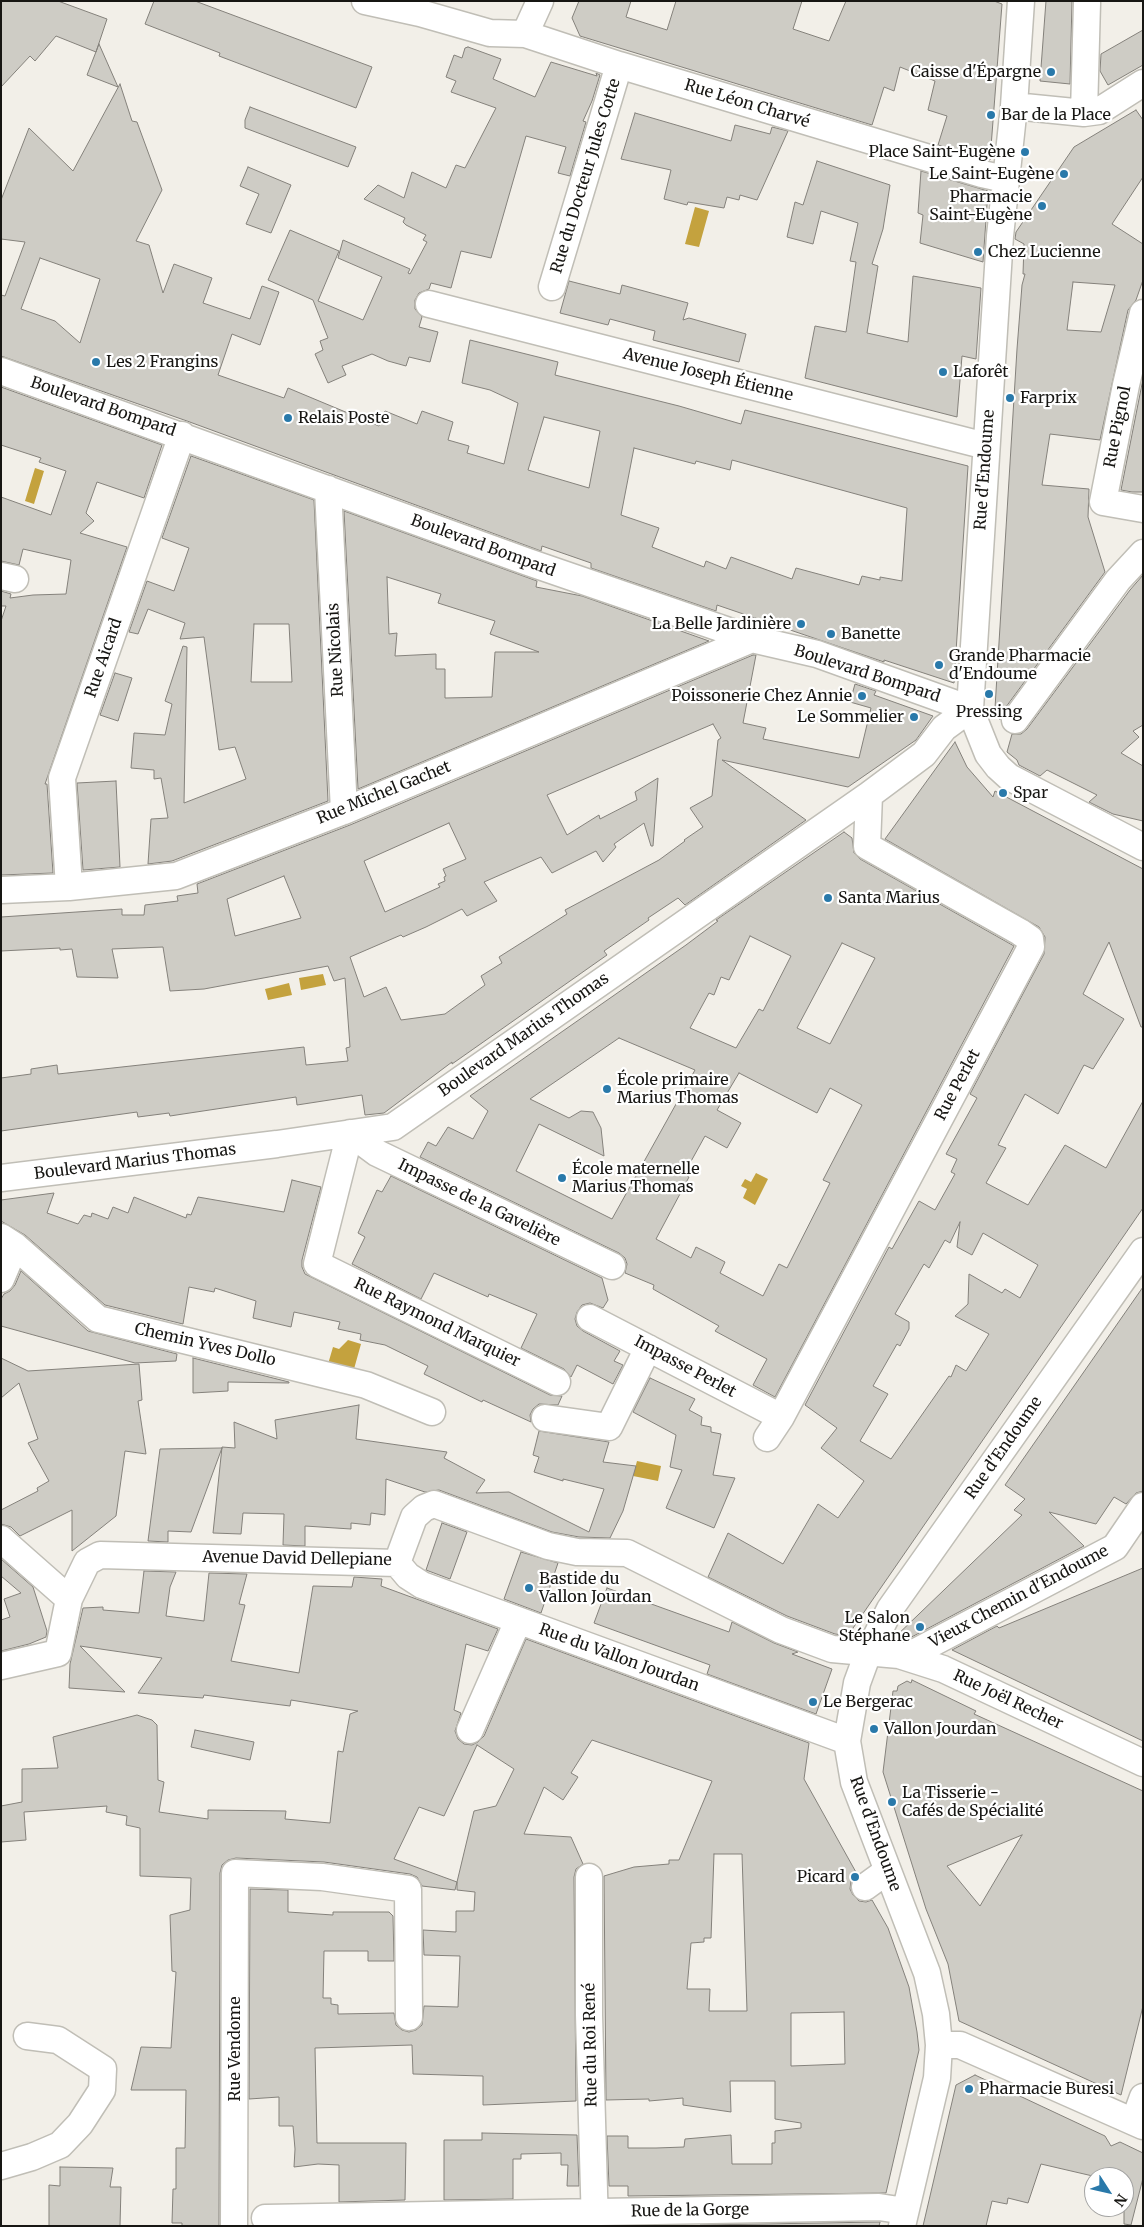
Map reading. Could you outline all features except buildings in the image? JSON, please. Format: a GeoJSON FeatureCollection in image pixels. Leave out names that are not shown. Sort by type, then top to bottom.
{"type":"FeatureCollection","features":[{"type":"Feature","properties":{"kind":"street","name":"Rue Léon Charvé"},"geometry":{"type":"LineString","coordinates":[[365,1],[420,13],[490,33],[525,34],[619,65],[1005,180]]}},
{"type":"Feature","properties":{"kind":"street"},"geometry":{"type":"LineString","coordinates":[[525,34],[540,1]]}},
{"type":"Feature","properties":{"kind":"street","name":"Rue d'Endoume"},"geometry":{"type":"LineString","coordinates":[[1021,1],[1014,106],[1005,180],[970,708],[988,754],[1009,777],[1143,846]]}},
{"type":"Feature","properties":{"kind":"street"},"geometry":{"type":"LineString","coordinates":[[1084,113],[1087,3]]}},
{"type":"Feature","properties":{"kind":"street","name":"Rue du Docteur Jules Cotte"},"geometry":{"type":"LineString","coordinates":[[552,286],[619,65]]}},
{"type":"Feature","properties":{"kind":"street"},"geometry":{"type":"LineString","coordinates":[[1014,106],[1084,113],[1099,111],[1139,89]]}},
{"type":"Feature","properties":{"kind":"street","name":"Avenue Joseph Étienne"},"geometry":{"type":"LineString","coordinates":[[429,304],[986,446]]}},
{"type":"Feature","properties":{"kind":"street","name":"Rue Pignol"},"geometry":{"type":"LineString","coordinates":[[1143,314],[1126,385],[1103,502],[1143,509]]}},
{"type":"Feature","properties":{"kind":"street","name":"Boulevard Bompard"},"geometry":{"type":"LineString","coordinates":[[1,371],[182,435],[425,526],[752,639],[818,654],[970,708]]}},
{"type":"Feature","properties":{"kind":"street","name":"Rue Aicard"},"geometry":{"type":"LineString","coordinates":[[69,887],[62,778],[182,435]]}},
{"type":"Feature","properties":{"kind":"street","name":"Rue Nicolais"},"geometry":{"type":"LineString","coordinates":[[328,489],[344,810]]}},
{"type":"Feature","properties":{"kind":"street"},"geometry":{"type":"LineString","coordinates":[[1015,720],[1118,580],[1143,553]]}},
{"type":"Feature","properties":{"kind":"street","name":"Rue Michel Gachet"},"geometry":{"type":"LineString","coordinates":[[1,890],[69,887],[176,876],[344,810],[752,639]]}},
{"type":"Feature","properties":{"kind":"street","name":"Boulevard Marius Thomas"},"geometry":{"type":"LineString","coordinates":[[1,1178],[393,1127],[869,795],[924,754],[944,728],[970,708]]}},
{"type":"Feature","properties":{"kind":"street","name":"Rue Perlet"},"geometry":{"type":"LineString","coordinates":[[774,1428],[1031,947],[1030,939],[1020,932],[868,846],[869,795]]}},
{"type":"Feature","properties":{"kind":"street","name":"Rue Raymond Marquier"},"geometry":{"type":"LineString","coordinates":[[350,1133],[318,1264],[557,1382]]}},
{"type":"Feature","properties":{"kind":"street","name":"Impasse de la Gavelière"},"geometry":{"type":"LineString","coordinates":[[350,1133],[377,1153],[612,1266]]}},
{"type":"Feature","properties":{"kind":"street"},"geometry":{"type":"LineString","coordinates":[[1,1279],[8,1242]]}},
{"type":"Feature","properties":{"kind":"street","name":"Chemin Yves Dollo"},"geometry":{"type":"LineString","coordinates":[[8,1242],[98,1319],[366,1385],[432,1412]]}},
{"type":"Feature","properties":{"kind":"street","name":"Rue d'Endoume"},"geometry":{"type":"LineString","coordinates":[[904,2218],[937,2078],[939,2045],[936,2014],[927,1973],[854,1782],[847,1741],[857,1683],[868,1652],[890,1609],[1143,1251]]}},
{"type":"Feature","properties":{"kind":"street","name":"Impasse Perlet"},"geometry":{"type":"LineString","coordinates":[[590,1318],[648,1348],[774,1428]]}},
{"type":"Feature","properties":{"kind":"street"},"geometry":{"type":"LineString","coordinates":[[545,1418],[609,1427],[648,1348]]}},
{"type":"Feature","properties":{"kind":"street","name":"Avenue David Dellepiane"},"geometry":{"type":"LineString","coordinates":[[1,1666],[58,1652],[68,1599],[87,1562],[100,1555],[398,1563],[414,1517],[424,1508],[434,1504],[548,1546],[577,1552],[627,1553],[781,1630],[832,1649],[868,1652]]}},
{"type":"Feature","properties":{"kind":"street","name":"Vieux Chemin d'Endoume"},"geometry":{"type":"LineString","coordinates":[[906,1657],[1115,1547],[1143,1506]]}},
{"type":"Feature","properties":{"kind":"street"},"geometry":{"type":"LineString","coordinates":[[1,1539],[68,1599]]}},
{"type":"Feature","properties":{"kind":"street","name":"Rue du Vallon Jourdan"},"geometry":{"type":"LineString","coordinates":[[398,1563],[408,1576],[422,1584],[847,1741]]}},
{"type":"Feature","properties":{"kind":"street"},"geometry":{"type":"LineString","coordinates":[[470,1730],[518,1621]]}},
{"type":"Feature","properties":{"kind":"street","name":"Rue Joël Recher"},"geometry":{"type":"LineString","coordinates":[[868,1652],[906,1657],[943,1669],[1143,1763]]}},
{"type":"Feature","properties":{"kind":"street"},"geometry":{"type":"LineString","coordinates":[[865,1886],[887,1871]]}},
{"type":"Feature","properties":{"kind":"street","name":"Rue Vendome"},"geometry":{"type":"LineString","coordinates":[[234,2226],[235,1873],[322,1877],[408,1889],[409,2017]]}},
{"type":"Feature","properties":{"kind":"street","name":"Rue du Roi René"},"geometry":{"type":"LineString","coordinates":[[589,1877],[589,2015],[595,2219]]}},
{"type":"Feature","properties":{"kind":"street"},"geometry":{"type":"LineString","coordinates":[[1,2166],[32,2157],[60,2145],[80,2124],[102,2090],[103,2070],[58,2040],[27,2036]]}},
{"type":"Feature","properties":{"kind":"street"},"geometry":{"type":"LineString","coordinates":[[939,2045],[960,2045],[1139,2124],[1143,2097]]}},
{"type":"Feature","properties":{"kind":"street","name":"Rue de la Gorge"},"geometry":{"type":"LineString","coordinates":[[265,2218],[595,2219],[878,2207],[904,2218]]}},
{"type":"Feature","properties":{"kind":"shaded area"},"geometry":{"type":"Polygon","coordinates":[[[695,207],[709,211],[699,247],[685,244],[695,207]]]}},
{"type":"Feature","properties":{"kind":"shaded area"},"geometry":{"type":"Polygon","coordinates":[[[35,468],[44,471],[34,504],[25,501],[35,468]]]}},
{"type":"Feature","properties":{"kind":"shaded area"},"geometry":{"type":"Polygon","coordinates":[[[323,974],[326,985],[301,990],[299,978],[323,974]]]}},
{"type":"Feature","properties":{"kind":"shaded area"},"geometry":{"type":"Polygon","coordinates":[[[289,983],[292,995],[268,1000],[265,989],[289,983]]]}},
{"type":"Feature","properties":{"kind":"shaded area"},"geometry":{"type":"Polygon","coordinates":[[[756,1173],[768,1179],[755,1205],[743,1198],[747,1189],[741,1186],[745,1179],[751,1182],[756,1173]]]}},
{"type":"Feature","properties":{"kind":"shaded area"},"geometry":{"type":"Polygon","coordinates":[[[348,1340],[361,1344],[354,1369],[328,1364],[333,1347],[339,1349],[348,1340]]]}},
{"type":"Feature","properties":{"kind":"shaded area"},"geometry":{"type":"Polygon","coordinates":[[[637,1461],[661,1466],[658,1481],[633,1476],[637,1461]]]}},
{"type":"Feature","properties":{"kind":"place","name":"Caisse d'Épargne"},"geometry":{"type":"Point","coordinates":[1051,72]}},
{"type":"Feature","properties":{"kind":"place","name":"Bar de la Place"},"geometry":{"type":"Point","coordinates":[991,115]}},
{"type":"Feature","properties":{"kind":"place","name":"Place Saint-Eugène"},"geometry":{"type":"Point","coordinates":[1025,152]}},
{"type":"Feature","properties":{"kind":"place","name":"Le Saint-Eugène"},"geometry":{"type":"Point","coordinates":[1064,174]}},
{"type":"Feature","properties":{"kind":"place","name":"Pharmacie Saint-Eugène"},"geometry":{"type":"Point","coordinates":[1042,206]}},
{"type":"Feature","properties":{"kind":"place","name":"Chez Lucienne"},"geometry":{"type":"Point","coordinates":[978,252]}},
{"type":"Feature","properties":{"kind":"place","name":"Les 2 Frangins"},"geometry":{"type":"Point","coordinates":[96,362]}},
{"type":"Feature","properties":{"kind":"place","name":"Laforêt"},"geometry":{"type":"Point","coordinates":[943,372]}},
{"type":"Feature","properties":{"kind":"place","name":"Farprix"},"geometry":{"type":"Point","coordinates":[1010,398]}},
{"type":"Feature","properties":{"kind":"place","name":"Relais Poste"},"geometry":{"type":"Point","coordinates":[288,418]}},
{"type":"Feature","properties":{"kind":"place","name":"La Belle Jardinière"},"geometry":{"type":"Point","coordinates":[801,624]}},
{"type":"Feature","properties":{"kind":"place","name":"Banette"},"geometry":{"type":"Point","coordinates":[831,634]}},
{"type":"Feature","properties":{"kind":"place","name":"Grande Pharmacie d'Endoume"},"geometry":{"type":"Point","coordinates":[939,665]}},
{"type":"Feature","properties":{"kind":"place","name":"Pressing"},"geometry":{"type":"Point","coordinates":[989,694]}},
{"type":"Feature","properties":{"kind":"place","name":"Poissonerie Chez Annie"},"geometry":{"type":"Point","coordinates":[862,696]}},
{"type":"Feature","properties":{"kind":"place","name":"Le Sommelier"},"geometry":{"type":"Point","coordinates":[914,717]}},
{"type":"Feature","properties":{"kind":"place","name":"Spar"},"geometry":{"type":"Point","coordinates":[1003,793]}},
{"type":"Feature","properties":{"kind":"place","name":"Santa Marius"},"geometry":{"type":"Point","coordinates":[828,898]}},
{"type":"Feature","properties":{"kind":"place","name":"École primaire Marius Thomas"},"geometry":{"type":"Point","coordinates":[607,1089]}},
{"type":"Feature","properties":{"kind":"place","name":"École maternelle Marius Thomas"},"geometry":{"type":"Point","coordinates":[562,1178]}},
{"type":"Feature","properties":{"kind":"place","name":"Bastide du Vallon Jourdan"},"geometry":{"type":"Point","coordinates":[529,1588]}},
{"type":"Feature","properties":{"kind":"place","name":"Le Salon Stéphane"},"geometry":{"type":"Point","coordinates":[920,1627]}},
{"type":"Feature","properties":{"kind":"place","name":"Le Bergerac"},"geometry":{"type":"Point","coordinates":[813,1702]}},
{"type":"Feature","properties":{"kind":"place","name":"Vallon Jourdan"},"geometry":{"type":"Point","coordinates":[874,1729]}},
{"type":"Feature","properties":{"kind":"place","name":"La Tisserie - Cafés de Spécialité"},"geometry":{"type":"Point","coordinates":[892,1802]}},
{"type":"Feature","properties":{"kind":"place","name":"Picard"},"geometry":{"type":"Point","coordinates":[855,1877]}},
{"type":"Feature","properties":{"kind":"place","name":"Pharmacie Buresi"},"geometry":{"type":"Point","coordinates":[969,2089]}}]}
